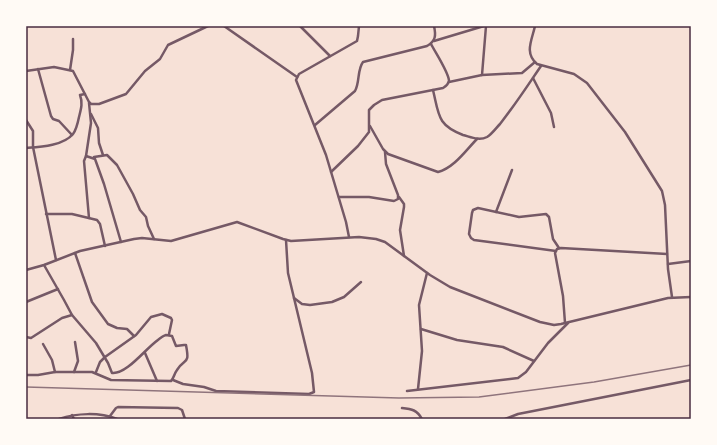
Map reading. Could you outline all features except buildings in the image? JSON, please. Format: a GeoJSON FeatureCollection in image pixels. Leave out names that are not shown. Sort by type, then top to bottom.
{"type":"FeatureCollection","features":[{"type":"Feature","properties":{"kind":"street"},"geometry":{"type":"LineString","coordinates":[[89,102],[91,104],[99,104],[126,94],[145,71],[160,59],[168,45],[208,26]]}},
{"type":"Feature","properties":{"kind":"street"},"geometry":{"type":"LineString","coordinates":[[224,26],[297,77]]}},
{"type":"Feature","properties":{"kind":"street"},"geometry":{"type":"LineString","coordinates":[[300,26],[330,56]]}},
{"type":"Feature","properties":{"kind":"street"},"geometry":{"type":"LineString","coordinates":[[349,237],[331,172],[315,125],[297,82],[297,77],[299,74],[357,41],[359,26]]}},
{"type":"Feature","properties":{"kind":"street"},"geometry":{"type":"LineString","coordinates":[[432,42],[436,35],[434,26]]}},
{"type":"Feature","properties":{"kind":"street"},"geometry":{"type":"LineString","coordinates":[[315,125],[355,91],[358,86],[361,65],[363,62],[485,26],[482,75]]}},
{"type":"Feature","properties":{"kind":"street"},"geometry":{"type":"LineString","coordinates":[[535,26],[530,57],[541,66],[574,74],[587,83],[625,132],[662,191],[665,205],[667,254],[672,297]]}},
{"type":"Feature","properties":{"kind":"street"},"geometry":{"type":"LineString","coordinates":[[70,70],[73,39]]}},
{"type":"Feature","properties":{"kind":"street"},"geometry":{"type":"LineString","coordinates":[[432,42],[448,75],[449,82]]}},
{"type":"Feature","properties":{"kind":"street"},"geometry":{"type":"LineString","coordinates":[[331,172],[367,136],[370,126],[369,110],[376,103],[389,98],[443,88],[448,85],[449,82],[482,75],[522,73],[535,62]]}},
{"type":"Feature","properties":{"kind":"street"},"geometry":{"type":"LineString","coordinates":[[433,90],[440,118],[443,123],[452,130],[477,139],[488,137],[519,98],[541,66]]}},
{"type":"Feature","properties":{"kind":"street"},"geometry":{"type":"LineString","coordinates":[[26,71],[38,68],[54,67],[73,71],[89,102],[91,123],[84,161],[90,218]]}},
{"type":"Feature","properties":{"kind":"street"},"geometry":{"type":"LineString","coordinates":[[38,68],[51,116],[53,119],[59,121],[72,135]]}},
{"type":"Feature","properties":{"kind":"street"},"geometry":{"type":"LineString","coordinates":[[533,78],[552,115],[554,127]]}},
{"type":"Feature","properties":{"kind":"street"},"geometry":{"type":"LineString","coordinates":[[26,148],[54,144],[66,140],[72,135],[78,121],[83,101],[80,96],[85,94]]}},
{"type":"Feature","properties":{"kind":"street"},"geometry":{"type":"LineString","coordinates":[[90,112],[98,128],[99,143],[104,155]]}},
{"type":"Feature","properties":{"kind":"street"},"geometry":{"type":"LineString","coordinates":[[26,120],[33,131],[33,148],[56,260]]}},
{"type":"Feature","properties":{"kind":"street"},"geometry":{"type":"LineString","coordinates":[[370,126],[385,151],[386,164],[399,197],[404,204],[400,230],[404,256]]}},
{"type":"Feature","properties":{"kind":"street"},"geometry":{"type":"LineString","coordinates":[[385,151],[395,157],[438,172],[453,163],[477,139]]}},
{"type":"Feature","properties":{"kind":"street"},"geometry":{"type":"LineString","coordinates":[[86,156],[93,158],[104,155],[109,156],[117,165],[140,210],[146,217],[154,240]]}},
{"type":"Feature","properties":{"kind":"street"},"geometry":{"type":"LineString","coordinates":[[93,158],[95,159],[104,184],[121,242]]}},
{"type":"Feature","properties":{"kind":"street"},"geometry":{"type":"LineString","coordinates":[[496,212],[512,170]]}},
{"type":"Feature","properties":{"kind":"street"},"geometry":{"type":"LineString","coordinates":[[339,197],[369,197],[394,201],[399,197]]}},
{"type":"Feature","properties":{"kind":"street"},"geometry":{"type":"LineString","coordinates":[[556,251],[512,246],[471,238],[469,234],[473,210],[480,208],[519,217],[546,214],[550,217],[553,239],[559,248]]}},
{"type":"Feature","properties":{"kind":"street"},"geometry":{"type":"LineString","coordinates":[[46,214],[72,214],[90,218],[99,222],[105,246]]}},
{"type":"Feature","properties":{"kind":"street"},"geometry":{"type":"LineString","coordinates":[[26,269],[44,265],[75,253],[137,238],[171,241],[237,222],[286,240],[301,241],[349,237],[376,239],[385,242],[427,273],[450,287],[540,322],[554,325],[672,297],[691,297]]}},
{"type":"Feature","properties":{"kind":"street"},"geometry":{"type":"LineString","coordinates":[[26,375],[38,375],[55,372],[96,372],[104,378],[111,380],[173,380],[183,384],[204,387],[216,391],[313,393],[312,373],[293,298],[287,261],[286,240]]}},
{"type":"Feature","properties":{"kind":"street"},"geometry":{"type":"LineString","coordinates":[[556,251],[559,248],[667,254]]}},
{"type":"Feature","properties":{"kind":"street"},"geometry":{"type":"LineString","coordinates":[[556,251],[567,323]]}},
{"type":"Feature","properties":{"kind":"street"},"geometry":{"type":"LineString","coordinates":[[75,253],[92,302],[108,324],[117,328],[128,329],[134,336]]}},
{"type":"Feature","properties":{"kind":"street"},"geometry":{"type":"LineString","coordinates":[[668,264],[691,261]]}},
{"type":"Feature","properties":{"kind":"street"},"geometry":{"type":"LineString","coordinates":[[44,265],[72,315],[96,343],[105,357],[112,373],[119,372],[145,353],[164,335],[169,334]]}},
{"type":"Feature","properties":{"kind":"street"},"geometry":{"type":"LineString","coordinates":[[418,390],[422,351],[419,305],[427,273]]}},
{"type":"Feature","properties":{"kind":"street"},"geometry":{"type":"LineString","coordinates":[[293,298],[302,304],[310,305],[332,302],[344,297],[361,282]]}},
{"type":"Feature","properties":{"kind":"street"},"geometry":{"type":"LineString","coordinates":[[26,302],[58,289]]}},
{"type":"Feature","properties":{"kind":"street"},"geometry":{"type":"LineString","coordinates":[[96,372],[100,362],[105,357],[134,336],[151,317],[162,314],[171,318],[172,320],[169,334]]}},
{"type":"Feature","properties":{"kind":"street"},"geometry":{"type":"LineString","coordinates":[[26,337],[31,338],[62,318],[72,315]]}},
{"type":"Feature","properties":{"kind":"street"},"geometry":{"type":"LineString","coordinates":[[407,391],[512,380],[522,377],[548,343],[567,323]]}},
{"type":"Feature","properties":{"kind":"street"},"geometry":{"type":"LineString","coordinates":[[421,329],[457,340],[503,347],[534,361]]}},
{"type":"Feature","properties":{"kind":"street"},"geometry":{"type":"LineString","coordinates":[[169,334],[172,336],[176,346],[186,346],[188,357],[187,362],[176,371],[173,380]]}},
{"type":"Feature","properties":{"kind":"street"},"geometry":{"type":"LineString","coordinates":[[74,372],[78,360],[75,342]]}},
{"type":"Feature","properties":{"kind":"street"},"geometry":{"type":"LineString","coordinates":[[44,344],[52,360],[55,372]]}},
{"type":"Feature","properties":{"kind":"street"},"geometry":{"type":"LineString","coordinates":[[145,353],[158,381]]}},
{"type":"Feature","properties":{"kind":"street"},"geometry":{"type":"LineString","coordinates":[[506,419],[518,414],[691,380]]}},
{"type":"Feature","properties":{"kind":"street"},"geometry":{"type":"LineString","coordinates":[[110,416],[118,407],[181,408],[185,419]]}},
{"type":"Feature","properties":{"kind":"street"},"geometry":{"type":"LineString","coordinates":[[402,408],[413,409],[422,419]]}},
{"type":"Feature","properties":{"kind":"street"},"geometry":{"type":"LineString","coordinates":[[72,415],[74,419]]}},
{"type":"Feature","properties":{"kind":"street"},"geometry":{"type":"LineString","coordinates":[[59,419],[72,415],[110,416],[117,419]]}},
{"type":"Feature","properties":{"kind":"railway"},"geometry":{"type":"LineString","coordinates":[[26,387],[399,398],[479,397],[594,382],[691,365]]}}]}
